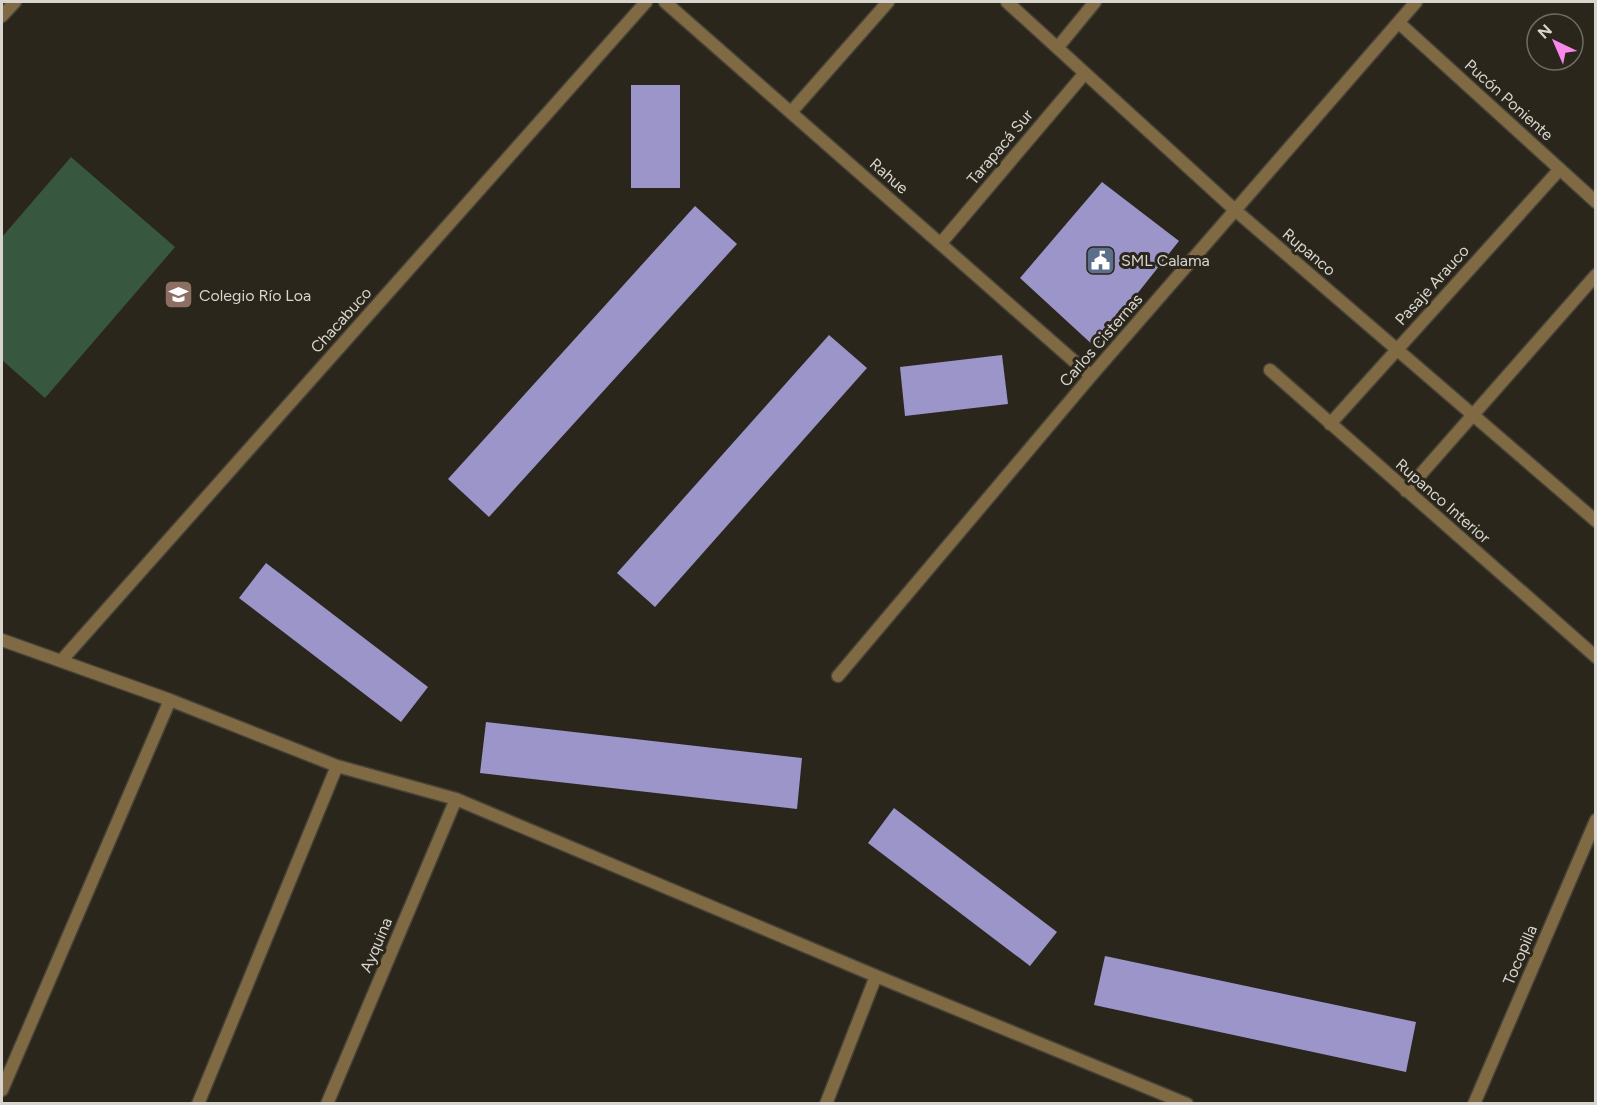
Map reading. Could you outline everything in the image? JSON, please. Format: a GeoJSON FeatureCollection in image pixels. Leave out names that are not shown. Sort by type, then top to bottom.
{"type":"FeatureCollection","features":[{"type":"Feature","properties":{"kind":"street"},"geometry":{"type":"LineString","coordinates":[[2,16],[15,2]]}},
{"type":"Feature","properties":{"kind":"street","name":"Chacabuco"},"geometry":{"type":"LineString","coordinates":[[61,661],[646,2]]}},
{"type":"Feature","properties":{"kind":"street","name":"Rahue"},"geometry":{"type":"LineString","coordinates":[[665,2],[792,111],[1091,376]]}},
{"type":"Feature","properties":{"kind":"street"},"geometry":{"type":"LineString","coordinates":[[792,111],[888,2]]}},
{"type":"Feature","properties":{"kind":"street","name":"Rupanco"},"geometry":{"type":"LineString","coordinates":[[1007,2],[1235,210],[1596,521]]}},
{"type":"Feature","properties":{"kind":"street"},"geometry":{"type":"LineString","coordinates":[[1058,47],[1095,2]]}},
{"type":"Feature","properties":{"kind":"street","name":"Carlos Cisternas"},"geometry":{"type":"LineString","coordinates":[[838,676],[1091,376],[1416,2]]}},
{"type":"Feature","properties":{"kind":"street","name":"Pucón Poniente"},"geometry":{"type":"LineString","coordinates":[[1399,23],[1596,202]]}},
{"type":"Feature","properties":{"kind":"street","name":"Tarapacá Sur"},"geometry":{"type":"LineString","coordinates":[[941,243],[1085,73]]}},
{"type":"Feature","properties":{"kind":"street","name":"Pasaje Arauco"},"geometry":{"type":"LineString","coordinates":[[1330,424],[1560,169]]}},
{"type":"Feature","properties":{"kind":"street"},"geometry":{"type":"LineString","coordinates":[[1406,491],[1596,275]]}},
{"type":"Feature","properties":{"kind":"street","name":"Rupanco Interior"},"geometry":{"type":"LineString","coordinates":[[1270,370],[1596,657]]}},
{"type":"Feature","properties":{"kind":"street"},"geometry":{"type":"LineString","coordinates":[[2,640],[170,700],[338,766],[456,799],[1187,1104]]}},
{"type":"Feature","properties":{"kind":"street"},"geometry":{"type":"LineString","coordinates":[[2,1090],[170,700]]}},
{"type":"Feature","properties":{"kind":"street"},"geometry":{"type":"LineString","coordinates":[[198,1104],[338,766]]}},
{"type":"Feature","properties":{"kind":"street","name":"Ayquina"},"geometry":{"type":"LineString","coordinates":[[327,1104],[456,799]]}},
{"type":"Feature","properties":{"kind":"street","name":"Tocopilla"},"geometry":{"type":"LineString","coordinates":[[1474,1104],[1596,820]]}},
{"type":"Feature","properties":{"kind":"street"},"geometry":{"type":"LineString","coordinates":[[826,1104],[876,976]]}},
{"type":"Feature","properties":{"kind":"green space"},"geometry":{"type":"Polygon","coordinates":[[[71,157],[175,247],[45,398],[2,360],[2,237],[71,157]]]}},
{"type":"Feature","properties":{"kind":"building"},"geometry":{"type":"Polygon","coordinates":[[[631,85],[680,85],[680,188],[631,188],[631,85]]]}},
{"type":"Feature","properties":{"kind":"building","name":"SML Calama"},"geometry":{"type":"Polygon","coordinates":[[[1102,182],[1179,241],[1095,347],[1020,278],[1102,182]]]}},
{"type":"Feature","properties":{"kind":"building"},"geometry":{"type":"Polygon","coordinates":[[[695,206],[737,244],[489,517],[448,479],[695,206]]]}},
{"type":"Feature","properties":{"kind":"building"},"geometry":{"type":"Polygon","coordinates":[[[829,335],[867,368],[655,607],[617,573],[829,335]]]}},
{"type":"Feature","properties":{"kind":"building"},"geometry":{"type":"Polygon","coordinates":[[[1002,355],[1008,404],[905,416],[900,367],[1002,355]]]}},
{"type":"Feature","properties":{"kind":"building"},"geometry":{"type":"Polygon","coordinates":[[[266,563],[428,687],[401,722],[239,598],[266,563]]]}},
{"type":"Feature","properties":{"kind":"building"},"geometry":{"type":"Polygon","coordinates":[[[486,722],[802,758],[797,809],[480,773],[486,722]]]}},
{"type":"Feature","properties":{"kind":"building"},"geometry":{"type":"Polygon","coordinates":[[[894,808],[1057,932],[1030,966],[868,843],[894,808]]]}},
{"type":"Feature","properties":{"kind":"building"},"geometry":{"type":"Polygon","coordinates":[[[1105,956],[1416,1022],[1406,1072],[1094,1005],[1105,956]]]}},
{"type":"Feature","properties":{"kind":"place","name":"SML Calama"},"geometry":{"type":"Point","coordinates":[1100,260]}},
{"type":"Feature","properties":{"kind":"place","name":"Colegio Río Loa"},"geometry":{"type":"Point","coordinates":[178,295]}}]}
